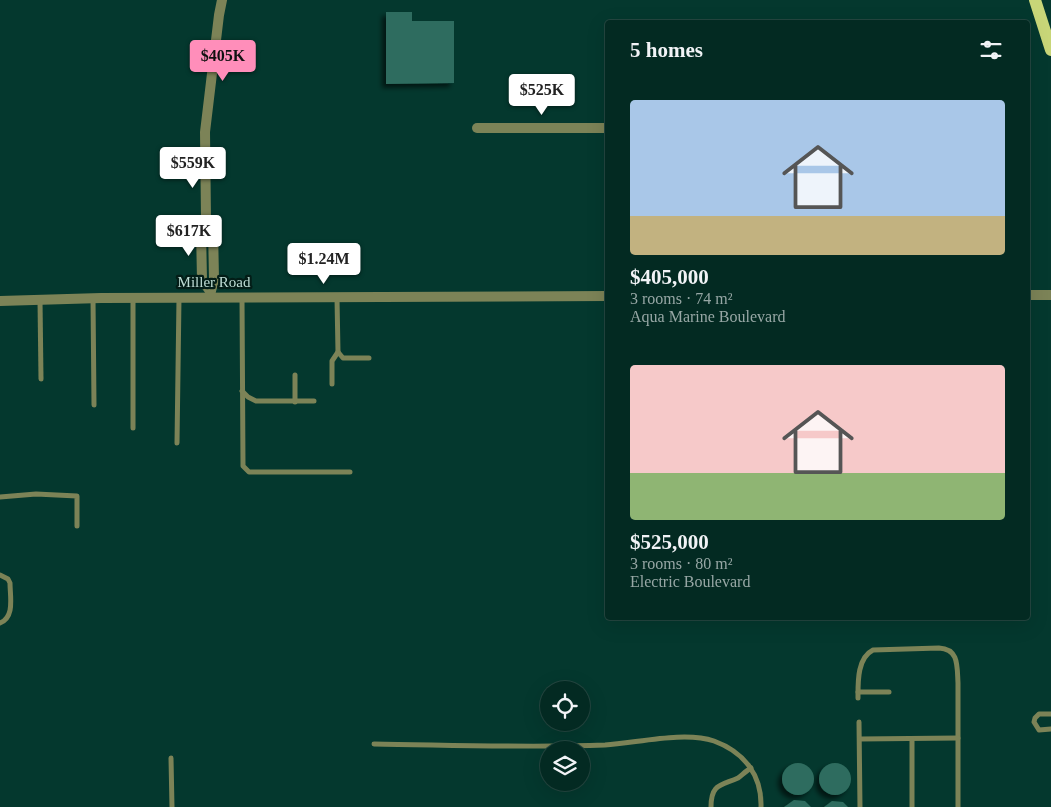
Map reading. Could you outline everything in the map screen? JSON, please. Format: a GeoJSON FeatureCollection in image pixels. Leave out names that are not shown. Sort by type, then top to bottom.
{"type":"FeatureCollection","features":[{"type":"Feature","properties":{"kind":"main road"},"geometry":{"type":"LineString","coordinates":[[1036,0],[1051,50]]}},
{"type":"Feature","properties":{"kind":"street"},"geometry":{"type":"LineString","coordinates":[[210,294],[214,279],[213,228],[206,219],[206,115],[222,0]]}},
{"type":"Feature","properties":{"kind":"street"},"geometry":{"type":"LineString","coordinates":[[477,128],[605,128]]}},
{"type":"Feature","properties":{"kind":"street","name":"Miller Road"},"geometry":{"type":"LineString","coordinates":[[0,301],[179,298],[210,294],[242,297],[605,296]]}},
{"type":"Feature","properties":{"kind":"street"},"geometry":{"type":"LineString","coordinates":[[1030,295],[1051,294]]}},
{"type":"Feature","properties":{"kind":"lane"},"geometry":{"type":"LineString","coordinates":[[242,297],[243,466],[249,472],[350,472]]}},
{"type":"Feature","properties":{"kind":"lane"},"geometry":{"type":"LineString","coordinates":[[332,384],[332,361],[338,352],[337,297]]}},
{"type":"Feature","properties":{"kind":"lane"},"geometry":{"type":"LineString","coordinates":[[93,298],[94,405]]}},
{"type":"Feature","properties":{"kind":"lane"},"geometry":{"type":"LineString","coordinates":[[132,428],[133,298]]}},
{"type":"Feature","properties":{"kind":"lane"},"geometry":{"type":"LineString","coordinates":[[177,443],[179,298]]}},
{"type":"Feature","properties":{"kind":"lane"},"geometry":{"type":"LineString","coordinates":[[40,300],[41,379]]}},
{"type":"Feature","properties":{"kind":"lane"},"geometry":{"type":"LineString","coordinates":[[338,352],[343,358],[369,358]]}},
{"type":"Feature","properties":{"kind":"lane"},"geometry":{"type":"LineString","coordinates":[[295,375],[295,402]]}},
{"type":"Feature","properties":{"kind":"lane"},"geometry":{"type":"LineString","coordinates":[[242,391],[256,401],[314,401]]}},
{"type":"Feature","properties":{"kind":"lane"},"geometry":{"type":"LineString","coordinates":[[0,497],[36,494],[77,496],[77,526]]}},
{"type":"Feature","properties":{"kind":"lane"},"geometry":{"type":"LineString","coordinates":[[0,575],[8,579],[10,583],[10,614],[8,619],[0,623]]}},
{"type":"Feature","properties":{"kind":"lane"},"geometry":{"type":"LineString","coordinates":[[889,692],[858,695],[861,667],[869,652],[873,650],[946,648],[954,655],[956,663],[958,738],[958,807]]}},
{"type":"Feature","properties":{"kind":"lane"},"geometry":{"type":"LineString","coordinates":[[1051,714],[1038,714],[1034,722],[1039,730],[1051,730]]}},
{"type":"Feature","properties":{"kind":"lane"},"geometry":{"type":"LineString","coordinates":[[859,722],[860,807]]}},
{"type":"Feature","properties":{"kind":"lane"},"geometry":{"type":"LineString","coordinates":[[374,744],[563,746],[606,745],[661,738],[688,738],[712,741],[728,748],[751,768],[762,794],[761,807]]}},
{"type":"Feature","properties":{"kind":"lane"},"geometry":{"type":"LineString","coordinates":[[860,739],[958,738]]}},
{"type":"Feature","properties":{"kind":"lane"},"geometry":{"type":"LineString","coordinates":[[912,739],[912,807]]}},
{"type":"Feature","properties":{"kind":"lane"},"geometry":{"type":"LineString","coordinates":[[171,758],[172,807]]}},
{"type":"Feature","properties":{"kind":"lane"},"geometry":{"type":"LineString","coordinates":[[711,807],[712,796],[718,785],[739,777],[751,768]]}},
{"type":"Feature","properties":{"kind":"building"},"geometry":{"type":"Polygon","coordinates":[[[386,12],[412,12],[412,21],[454,21],[454,83],[386,84],[386,12]]]}},
{"type":"Feature","properties":{"kind":"building"},"geometry":{"type":"Polygon","coordinates":[[[798,763],[809,768],[814,779],[809,790],[798,795],[787,790],[782,779],[787,768],[798,763]]]}},
{"type":"Feature","properties":{"kind":"building"},"geometry":{"type":"Polygon","coordinates":[[[835,763],[846,768],[851,779],[846,790],[835,795],[824,790],[819,779],[824,768],[835,763]]]}},
{"type":"Feature","properties":{"kind":"building"},"geometry":{"type":"Polygon","coordinates":[[[794,800],[805,801],[811,807],[784,807],[794,800]]]}},
{"type":"Feature","properties":{"kind":"building"},"geometry":{"type":"Polygon","coordinates":[[[832,801],[843,802],[848,807],[824,807],[832,801]]]}}]}
